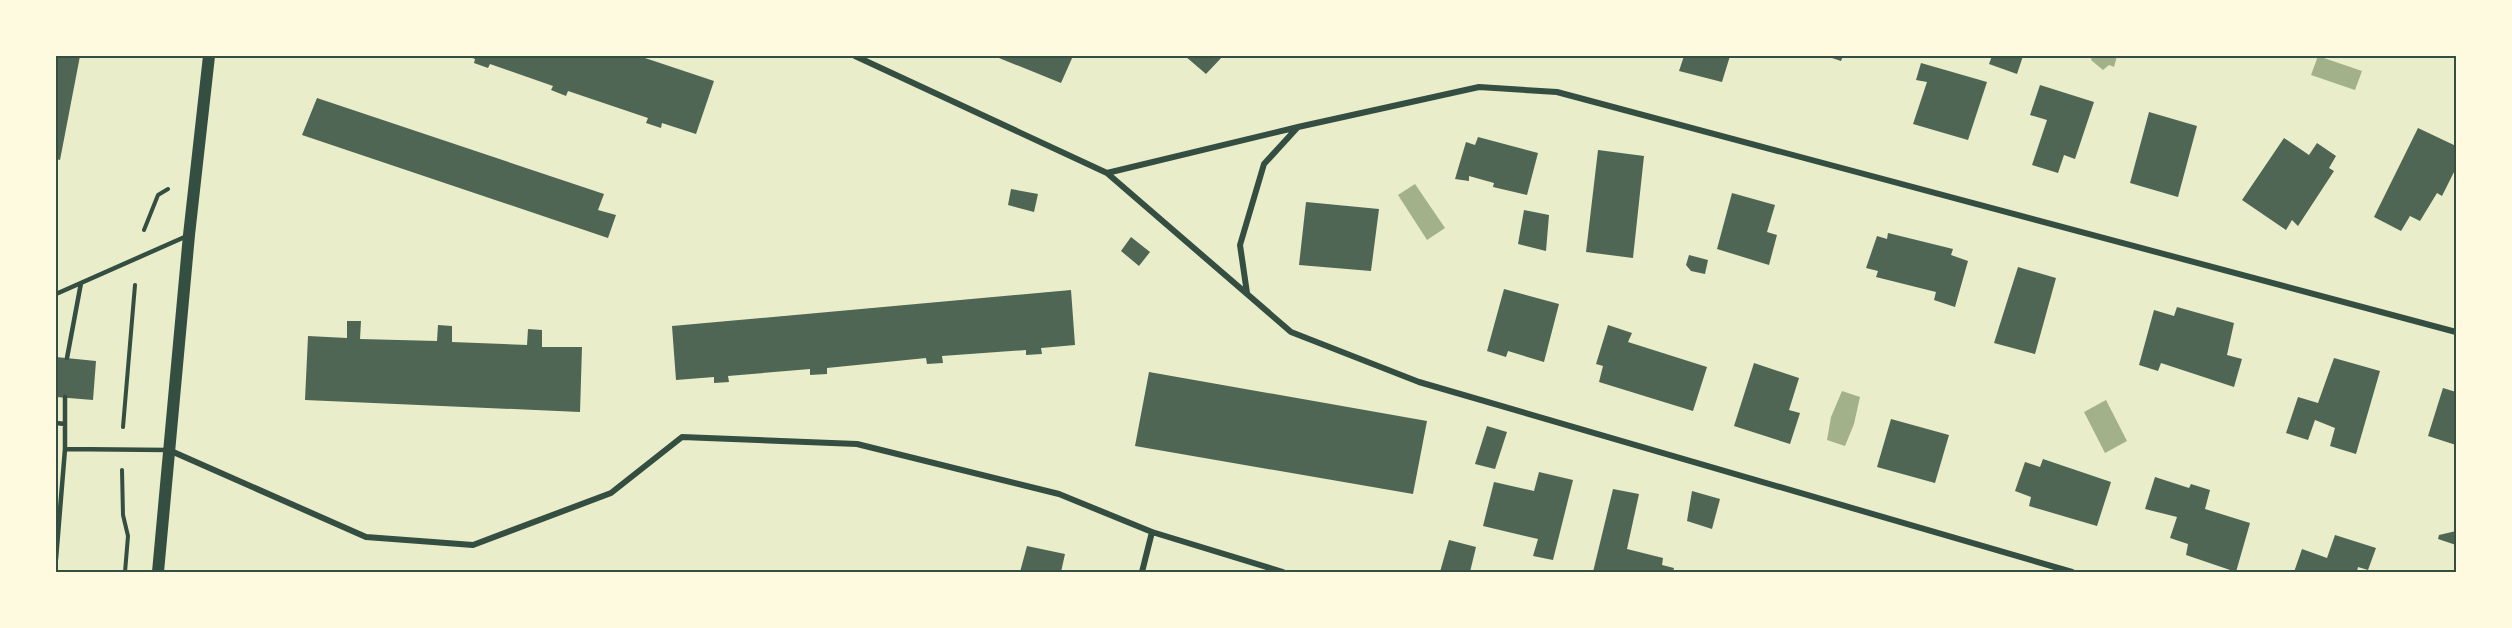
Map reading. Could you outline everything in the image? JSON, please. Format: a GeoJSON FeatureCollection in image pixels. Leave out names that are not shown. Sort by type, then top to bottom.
{"type":"FeatureCollection","features":[{"type":"Feature","properties":{"kind":"main road"},"geometry":{"type":"LineString","coordinates":[[158,573],[171,451],[189,235],[209,56]]}},
{"type":"Feature","properties":{"kind":"street"},"geometry":{"type":"LineString","coordinates":[[855,56],[1107,173],[1291,332],[1419,382],[2072,573]]}},
{"type":"Feature","properties":{"kind":"street"},"geometry":{"type":"LineString","coordinates":[[1107,173],[1479,87],[1557,92],[2457,332]]}},
{"type":"Feature","properties":{"kind":"street"},"geometry":{"type":"LineString","coordinates":[[1248,294],[1240,245],[1264,164],[1298,127]]}},
{"type":"Feature","properties":{"kind":"street"},"geometry":{"type":"LineString","coordinates":[[171,451],[366,537],[473,545],[611,493],[682,437],[857,444],[1059,494],[1152,532],[1283,573]]}},
{"type":"Feature","properties":{"kind":"street"},"geometry":{"type":"LineString","coordinates":[[1142,573],[1152,532]]}},
{"type":"Feature","properties":{"kind":"lane"},"geometry":{"type":"LineString","coordinates":[[56,294],[189,235]]}},
{"type":"Feature","properties":{"kind":"lane"},"geometry":{"type":"LineString","coordinates":[[67,358],[81,283]]}},
{"type":"Feature","properties":{"kind":"lane"},"geometry":{"type":"LineString","coordinates":[[56,559],[65,449],[65,397]]}},
{"type":"Feature","properties":{"kind":"lane"},"geometry":{"type":"LineString","coordinates":[[56,423],[65,424]]}},
{"type":"Feature","properties":{"kind":"lane"},"geometry":{"type":"LineString","coordinates":[[65,449],[171,451]]}},
{"type":"Feature","properties":{"kind":"path"},"geometry":{"type":"LineString","coordinates":[[125,573],[128,536],[123,515],[121,450],[137,258],[143,233],[158,195],[196,171]]}},
{"type":"Feature","properties":{"kind":"shaded area"},"geometry":{"type":"Polygon","coordinates":[[[2092,56],[2117,56],[2114,67],[2109,65],[2103,70],[2091,60],[2092,56]]]}},
{"type":"Feature","properties":{"kind":"shaded area"},"geometry":{"type":"Polygon","coordinates":[[[2318,56],[2362,71],[2355,90],[2311,75],[2318,56]]]}},
{"type":"Feature","properties":{"kind":"shaded area"},"geometry":{"type":"Polygon","coordinates":[[[1415,184],[1445,228],[1427,240],[1398,195],[1415,184]]]}},
{"type":"Feature","properties":{"kind":"shaded area"},"geometry":{"type":"Polygon","coordinates":[[[1842,391],[1860,397],[1854,424],[1845,446],[1827,440],[1831,417],[1842,391]]]}},
{"type":"Feature","properties":{"kind":"shaded area"},"geometry":{"type":"Polygon","coordinates":[[[2106,400],[2127,441],[2105,453],[2084,412],[2106,400]]]}},
{"type":"Feature","properties":{"kind":"building"},"geometry":{"type":"Polygon","coordinates":[[[56,56],[80,56],[60,160],[56,159],[56,56]]]}},
{"type":"Feature","properties":{"kind":"building"},"geometry":{"type":"Polygon","coordinates":[[[467,56],[639,56],[714,81],[696,134],[662,123],[661,128],[646,123],[648,118],[568,91],[566,96],[551,90],[553,86],[490,64],[488,68],[474,63],[475,59],[467,56]]]}},
{"type":"Feature","properties":{"kind":"building"},"geometry":{"type":"Polygon","coordinates":[[[994,56],[1073,56],[1061,83],[994,56]]]}},
{"type":"Feature","properties":{"kind":"building"},"geometry":{"type":"Polygon","coordinates":[[[1185,56],[1223,56],[1206,74],[1185,56]]]}},
{"type":"Feature","properties":{"kind":"building"},"geometry":{"type":"Polygon","coordinates":[[[1684,56],[1730,56],[1722,82],[1679,71],[1684,56]]]}},
{"type":"Feature","properties":{"kind":"building"},"geometry":{"type":"Polygon","coordinates":[[[1826,56],[1843,56],[1841,61],[1826,56]]]}},
{"type":"Feature","properties":{"kind":"building"},"geometry":{"type":"Polygon","coordinates":[[[1992,56],[2023,56],[2017,74],[1989,64],[1992,56]]]}},
{"type":"Feature","properties":{"kind":"building"},"geometry":{"type":"Polygon","coordinates":[[[1921,63],[1987,82],[1968,140],[1913,124],[1927,82],[1916,80],[1921,63]]]}},
{"type":"Feature","properties":{"kind":"building"},"geometry":{"type":"Polygon","coordinates":[[[2040,85],[2094,102],[2075,159],[2064,155],[2058,173],[2032,165],[2047,120],[2030,115],[2040,85]]]}},
{"type":"Feature","properties":{"kind":"building"},"geometry":{"type":"Polygon","coordinates":[[[317,98],[604,194],[598,210],[616,215],[608,238],[302,135],[317,98]]]}},
{"type":"Feature","properties":{"kind":"building"},"geometry":{"type":"Polygon","coordinates":[[[2149,112],[2197,126],[2178,197],[2130,183],[2149,112]]]}},
{"type":"Feature","properties":{"kind":"building"},"geometry":{"type":"Polygon","coordinates":[[[2418,128],[2456,146],[2456,168],[2442,196],[2437,193],[2420,221],[2410,216],[2401,231],[2374,217],[2418,128]]]}},
{"type":"Feature","properties":{"kind":"building"},"geometry":{"type":"Polygon","coordinates":[[[1478,137],[1538,153],[1527,195],[1493,187],[1494,183],[1469,176],[1469,181],[1455,179],[1466,142],[1475,145],[1478,137]]]}},
{"type":"Feature","properties":{"kind":"building"},"geometry":{"type":"Polygon","coordinates":[[[2284,138],[2309,155],[2317,143],[2336,156],[2329,168],[2334,171],[2298,226],[2292,220],[2286,230],[2242,200],[2284,138]]]}},
{"type":"Feature","properties":{"kind":"building"},"geometry":{"type":"Polygon","coordinates":[[[1598,150],[1644,156],[1633,258],[1586,252],[1598,150]]]}},
{"type":"Feature","properties":{"kind":"building"},"geometry":{"type":"Polygon","coordinates":[[[1011,189],[1038,194],[1034,212],[1008,205],[1011,189]]]}},
{"type":"Feature","properties":{"kind":"building"},"geometry":{"type":"Polygon","coordinates":[[[1732,193],[1775,205],[1767,232],[1777,235],[1769,265],[1717,249],[1732,193]]]}},
{"type":"Feature","properties":{"kind":"building"},"geometry":{"type":"Polygon","coordinates":[[[1306,202],[1379,209],[1371,271],[1299,265],[1306,202]]]}},
{"type":"Feature","properties":{"kind":"building"},"geometry":{"type":"Polygon","coordinates":[[[1524,210],[1549,215],[1546,251],[1518,244],[1524,210]]]}},
{"type":"Feature","properties":{"kind":"building"},"geometry":{"type":"Polygon","coordinates":[[[1888,233],[1953,249],[1951,255],[1968,261],[1955,307],[1934,300],[1936,292],[1876,277],[1878,271],[1866,268],[1877,236],[1887,239],[1888,233]]]}},
{"type":"Feature","properties":{"kind":"building"},"geometry":{"type":"Polygon","coordinates":[[[1131,237],[1150,252],[1139,266],[1121,251],[1131,237]]]}},
{"type":"Feature","properties":{"kind":"building"},"geometry":{"type":"Polygon","coordinates":[[[1689,255],[1708,260],[1705,274],[1691,271],[1686,265],[1689,255]]]}},
{"type":"Feature","properties":{"kind":"building"},"geometry":{"type":"Polygon","coordinates":[[[2018,267],[2056,278],[2035,354],[1994,343],[2018,267]]]}},
{"type":"Feature","properties":{"kind":"building"},"geometry":{"type":"Polygon","coordinates":[[[1504,289],[1559,304],[1544,362],[1508,351],[1506,357],[1487,351],[1504,289]]]}},
{"type":"Feature","properties":{"kind":"building"},"geometry":{"type":"Polygon","coordinates":[[[1071,290],[1075,345],[1041,348],[1042,354],[1026,355],[1026,350],[942,356],[943,363],[927,364],[926,358],[827,368],[827,374],[810,375],[810,369],[728,376],[729,382],[714,383],[714,377],[676,380],[672,326],[1071,290]]]}},
{"type":"Feature","properties":{"kind":"building"},"geometry":{"type":"Polygon","coordinates":[[[2177,307],[2234,323],[2227,355],[2242,359],[2234,387],[2161,363],[2158,371],[2139,365],[2154,310],[2174,316],[2177,307]]]}},
{"type":"Feature","properties":{"kind":"building"},"geometry":{"type":"Polygon","coordinates":[[[347,321],[361,321],[360,339],[437,341],[438,325],[452,326],[452,342],[527,345],[528,329],[542,330],[542,347],[582,347],[580,412],[305,400],[308,336],[347,338],[347,321]]]}},
{"type":"Feature","properties":{"kind":"building"},"geometry":{"type":"Polygon","coordinates":[[[1608,325],[1632,333],[1628,342],[1707,367],[1693,411],[1599,382],[1603,366],[1596,364],[1608,325]]]}},
{"type":"Feature","properties":{"kind":"building"},"geometry":{"type":"Polygon","coordinates":[[[56,357],[96,361],[93,400],[56,397],[56,357]]]}},
{"type":"Feature","properties":{"kind":"building"},"geometry":{"type":"Polygon","coordinates":[[[2334,358],[2380,371],[2356,454],[2330,446],[2335,428],[2315,420],[2308,440],[2286,433],[2298,397],[2318,403],[2334,358]]]}},
{"type":"Feature","properties":{"kind":"building"},"geometry":{"type":"Polygon","coordinates":[[[1754,363],[1799,378],[1789,410],[1800,413],[1790,444],[1734,426],[1754,363]]]}},
{"type":"Feature","properties":{"kind":"building"},"geometry":{"type":"Polygon","coordinates":[[[1149,372],[1427,421],[1413,494],[1135,446],[1149,372]]]}},
{"type":"Feature","properties":{"kind":"building"},"geometry":{"type":"Polygon","coordinates":[[[2443,388],[2456,392],[2456,445],[2428,436],[2443,388]]]}},
{"type":"Feature","properties":{"kind":"building"},"geometry":{"type":"Polygon","coordinates":[[[1891,419],[1949,435],[1935,483],[1877,467],[1891,419]]]}},
{"type":"Feature","properties":{"kind":"building"},"geometry":{"type":"Polygon","coordinates":[[[1487,426],[1507,432],[1495,469],[1475,464],[1487,426]]]}},
{"type":"Feature","properties":{"kind":"building"},"geometry":{"type":"Polygon","coordinates":[[[2043,459],[2111,482],[2097,526],[2029,506],[2031,497],[2015,491],[2025,462],[2040,467],[2043,459]]]}},
{"type":"Feature","properties":{"kind":"building"},"geometry":{"type":"Polygon","coordinates":[[[1539,472],[1573,480],[1553,560],[1533,556],[1538,539],[1483,526],[1494,482],[1534,491],[1539,472]]]}},
{"type":"Feature","properties":{"kind":"building"},"geometry":{"type":"Polygon","coordinates":[[[2155,477],[2189,488],[2191,484],[2210,490],[2205,509],[2250,523],[2236,572],[2186,555],[2188,544],[2170,538],[2177,517],[2145,509],[2155,477]]]}},
{"type":"Feature","properties":{"kind":"building"},"geometry":{"type":"Polygon","coordinates":[[[1613,489],[1639,494],[1627,549],[1663,558],[1662,565],[1674,568],[1673,572],[1593,572],[1613,489]]]}},
{"type":"Feature","properties":{"kind":"building"},"geometry":{"type":"Polygon","coordinates":[[[1692,491],[1720,499],[1712,529],[1687,521],[1692,491]]]}},
{"type":"Feature","properties":{"kind":"building"},"geometry":{"type":"Polygon","coordinates":[[[2456,531],[2456,545],[2438,539],[2439,535],[2456,531]]]}},
{"type":"Feature","properties":{"kind":"building"},"geometry":{"type":"Polygon","coordinates":[[[2335,535],[2376,548],[2368,570],[2358,567],[2357,572],[2294,572],[2302,549],[2327,558],[2335,535]]]}},
{"type":"Feature","properties":{"kind":"building"},"geometry":{"type":"Polygon","coordinates":[[[1449,540],[1476,547],[1470,572],[1440,572],[1449,540]]]}},
{"type":"Feature","properties":{"kind":"building"},"geometry":{"type":"Polygon","coordinates":[[[1027,546],[1065,554],[1061,572],[1020,572],[1027,546]]]}}]}
